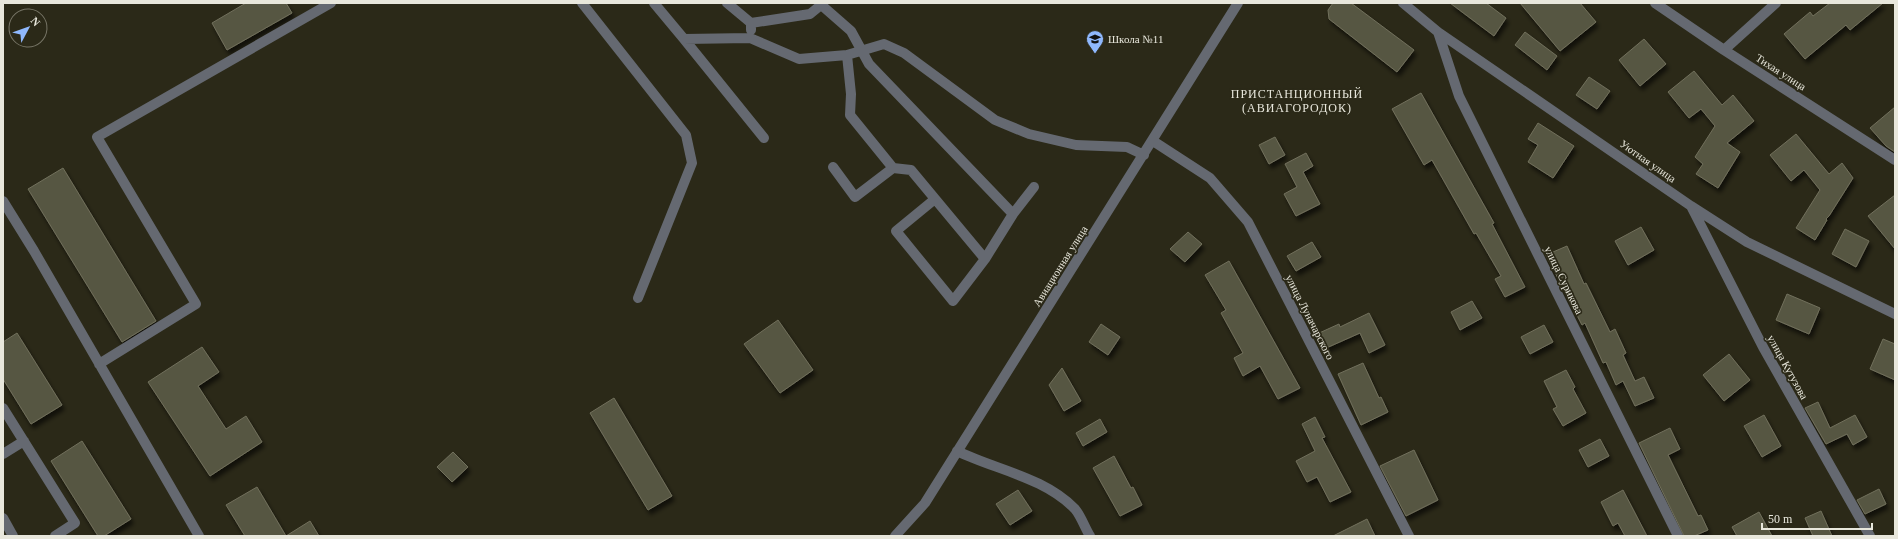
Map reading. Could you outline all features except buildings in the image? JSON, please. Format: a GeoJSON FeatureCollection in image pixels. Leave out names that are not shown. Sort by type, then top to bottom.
{"type":"FeatureCollection","features":[{"type":"Feature","properties":{"kind":"street"},"geometry":{"type":"LineString","coordinates":[[99,364],[196,304],[97,137],[332,3]]}},
{"type":"Feature","properties":{"kind":"street"},"geometry":{"type":"LineString","coordinates":[[582,3],[686,135],[692,163],[638,298]]}},
{"type":"Feature","properties":{"kind":"street"},"geometry":{"type":"LineString","coordinates":[[654,3],[764,138]]}},
{"type":"Feature","properties":{"kind":"street"},"geometry":{"type":"LineString","coordinates":[[727,3],[751,23],[810,14],[820,4],[851,31],[869,64],[1013,214]]}},
{"type":"Feature","properties":{"kind":"street","name":"Авиационная улица"},"geometry":{"type":"LineString","coordinates":[[895,536],[925,503],[1238,3]]}},
{"type":"Feature","properties":{"kind":"street","name":"Уютная улица"},"geometry":{"type":"LineString","coordinates":[[1402,3],[1438,32],[1691,206],[1747,242],[1895,314]]}},
{"type":"Feature","properties":{"kind":"street","name":"Тихая улица"},"geometry":{"type":"LineString","coordinates":[[1655,3],[1724,50],[1895,160]]}},
{"type":"Feature","properties":{"kind":"street"},"geometry":{"type":"LineString","coordinates":[[1724,50],[1776,3]]}},
{"type":"Feature","properties":{"kind":"street"},"geometry":{"type":"LineString","coordinates":[[750,38],[751,23]]}},
{"type":"Feature","properties":{"kind":"street","name":"улица Сурикова"},"geometry":{"type":"LineString","coordinates":[[1438,32],[1459,96],[1678,536]]}},
{"type":"Feature","properties":{"kind":"street"},"geometry":{"type":"LineString","coordinates":[[684,39],[750,38],[799,59],[847,55],[884,44],[904,53],[995,120],[1029,134],[1076,145],[1127,147],[1144,155]]}},
{"type":"Feature","properties":{"kind":"street"},"geometry":{"type":"LineString","coordinates":[[847,55],[851,94],[850,115],[893,168]]}},
{"type":"Feature","properties":{"kind":"street","name":"улица Луначарского"},"geometry":{"type":"LineString","coordinates":[[1153,141],[1210,178],[1248,222],[1408,536]]}},
{"type":"Feature","properties":{"kind":"street"},"geometry":{"type":"LineString","coordinates":[[833,168],[855,197],[893,168],[911,170],[985,259]]}},
{"type":"Feature","properties":{"kind":"street"},"geometry":{"type":"LineString","coordinates":[[935,199],[896,231],[953,301],[985,259],[1013,214],[1034,187]]}},
{"type":"Feature","properties":{"kind":"street"},"geometry":{"type":"LineString","coordinates":[[3,201],[199,536]]}},
{"type":"Feature","properties":{"kind":"street","name":"улица Кутузова"},"geometry":{"type":"LineString","coordinates":[[1691,206],[1763,347],[1870,536]]}},
{"type":"Feature","properties":{"kind":"street"},"geometry":{"type":"LineString","coordinates":[[3,408],[75,523],[55,536]]}},
{"type":"Feature","properties":{"kind":"street"},"geometry":{"type":"LineString","coordinates":[[3,454],[24,441]]}},
{"type":"Feature","properties":{"kind":"street"},"geometry":{"type":"LineString","coordinates":[[957,451],[977,461],[1018,474],[1048,489],[1075,510],[1090,536]]}},
{"type":"Feature","properties":{"kind":"street"},"geometry":{"type":"LineString","coordinates":[[3,518],[13,536]]}},
{"type":"Feature","properties":{"kind":"place","name":"Школа №11"},"geometry":{"type":"Point","coordinates":[1095,54]}},
{"type":"Feature","properties":{"kind":"district","name":"ПРИСТАНЦИОННЫЙ (АВИАГОРОДОК)"},"geometry":{"type":"Point","coordinates":[1297,101]}}]}
